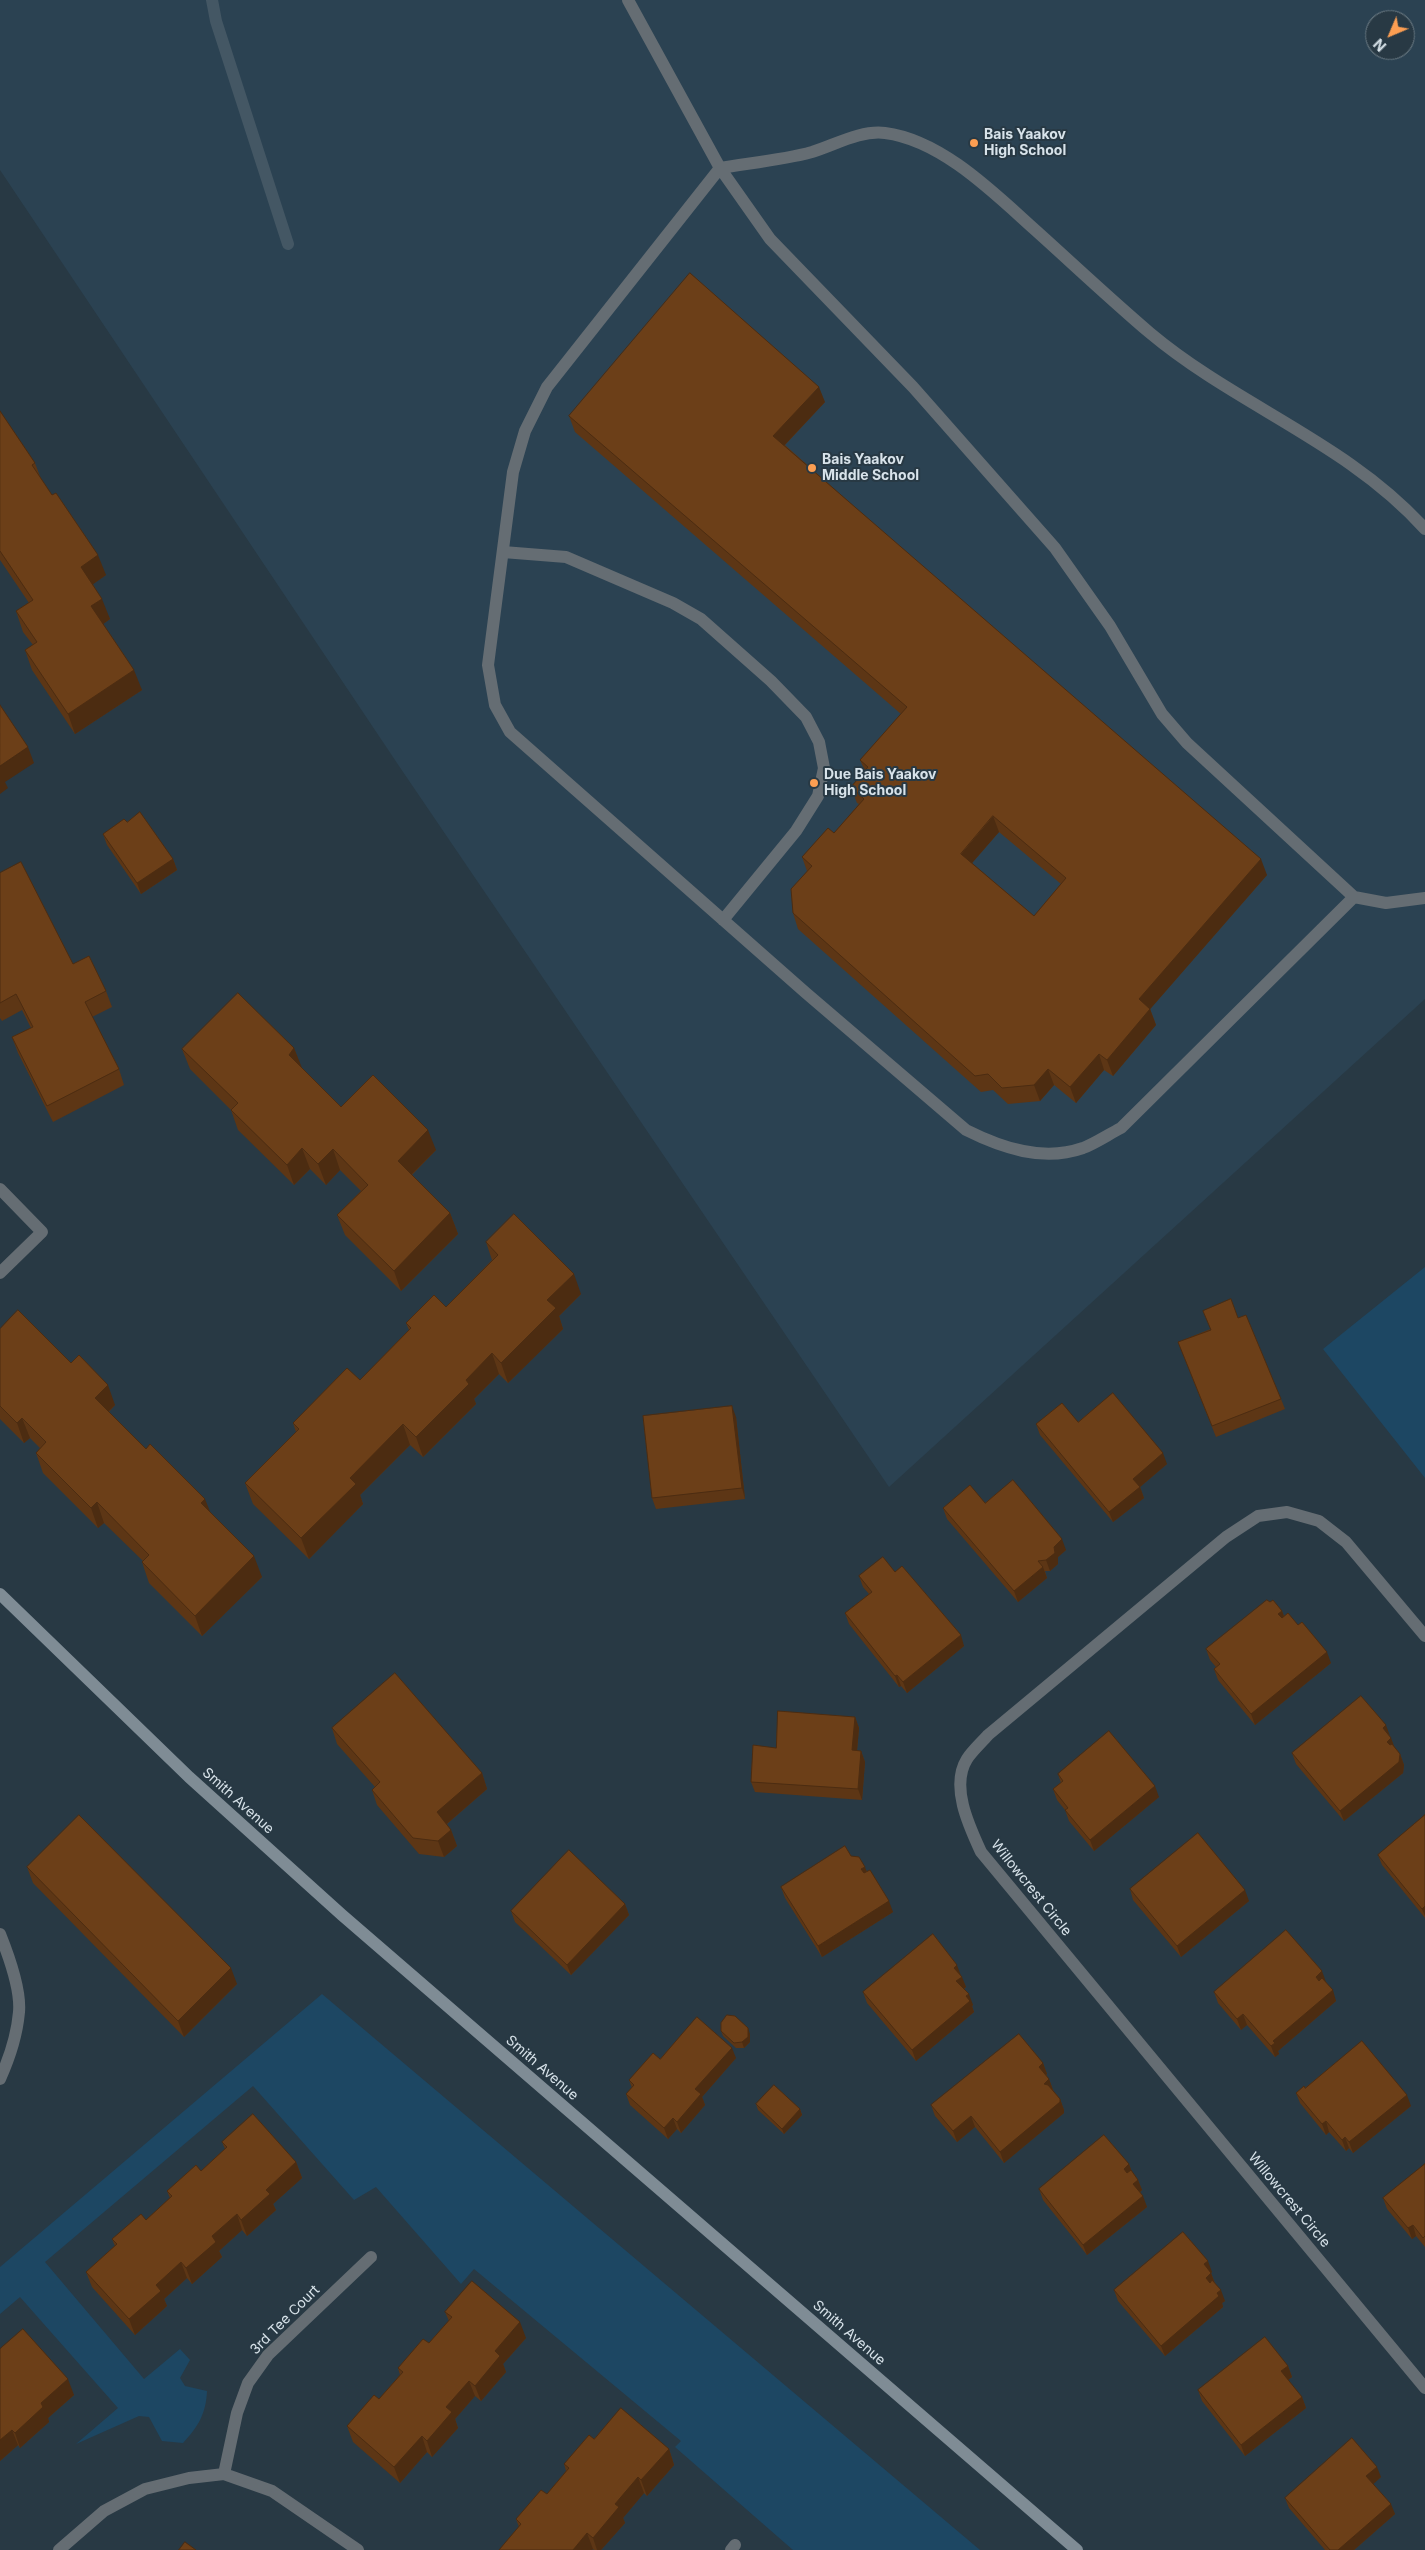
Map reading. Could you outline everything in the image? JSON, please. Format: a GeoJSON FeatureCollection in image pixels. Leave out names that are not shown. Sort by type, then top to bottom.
{"type":"FeatureCollection","features":[{"type":"Feature","properties":{"kind":"main road","name":"Smith Avenue"},"geometry":{"type":"LineString","coordinates":[[0,1594],[190,1777],[342,1915],[1078,2550]]}},
{"type":"Feature","properties":{"kind":"street"},"geometry":{"type":"LineString","coordinates":[[628,0],[720,168],[770,239],[913,387],[1055,548],[1110,626],[1162,714],[1187,743],[1354,896],[1386,903],[1425,898]]}},
{"type":"Feature","properties":{"kind":"street"},"geometry":{"type":"LineString","coordinates":[[1354,896],[1121,1128],[1083,1148],[1044,1156],[992,1143],[966,1130],[723,920],[510,732],[496,705],[488,665],[513,472],[525,431],[547,387],[720,168],[812,152],[851,138],[884,133],[913,141],[948,157],[991,190],[1150,333],[1194,367],[1311,437],[1351,464],[1401,502],[1425,529]]}},
{"type":"Feature","properties":{"kind":"street"},"geometry":{"type":"LineString","coordinates":[[503,552],[566,557],[673,603],[701,618],[771,681],[806,717],[819,742],[824,768],[818,796],[796,831],[723,920]]}},
{"type":"Feature","properties":{"kind":"street"},"geometry":{"type":"LineString","coordinates":[[0,1273],[42,1232],[1,1195]]}},
{"type":"Feature","properties":{"kind":"street","name":"Willowcrest Circle"},"geometry":{"type":"LineString","coordinates":[[1425,1636],[1346,1542],[1319,1521],[1287,1512],[1258,1516],[1226,1537],[988,1736],[966,1760],[960,1789],[967,1822],[981,1852],[1425,2388]]}},
{"type":"Feature","properties":{"kind":"street"},"geometry":{"type":"LineString","coordinates":[[0,1934],[11,1962],[20,2011],[9,2060],[0,2080]]}},
{"type":"Feature","properties":{"kind":"street","name":"3rd Tee Court"},"geometry":{"type":"LineString","coordinates":[[224,2474],[237,2413],[248,2384],[268,2355],[371,2257]]}},
{"type":"Feature","properties":{"kind":"street"},"geometry":{"type":"LineString","coordinates":[[59,2550],[104,2511],[146,2489],[189,2478],[224,2474],[272,2491],[358,2550]]}},
{"type":"Feature","properties":{"kind":"shaded area","name":"Bais Yaakov Middle School"},"geometry":{"type":"Polygon","coordinates":[[[0,0],[1425,0],[1425,999],[889,1487],[399,766],[0,170],[0,0]]]}},
{"type":"Feature","properties":{"kind":"shaded area"},"geometry":{"type":"Polygon","coordinates":[[[1425,1267],[1425,1478],[1323,1349],[1425,1267]]]}},
{"type":"Feature","properties":{"kind":"shaded area"},"geometry":{"type":"Polygon","coordinates":[[[322,1994],[980,2550],[793,2550],[675,2447],[681,2441],[474,2269],[461,2284],[376,2187],[354,2200],[253,2086],[45,2262],[144,2379],[180,2349],[190,2360],[180,2378],[185,2386],[207,2391],[205,2407],[200,2420],[183,2443],[162,2441],[149,2417],[139,2416],[76,2444],[118,2408],[20,2297],[0,2314],[0,2267],[322,1994]]]}},
{"type":"Feature","properties":{"kind":"building"},"geometry":{"type":"Polygon","coordinates":[[[690,273],[819,387],[773,436],[1261,859],[1139,999],[1150,1009],[1107,1060],[1099,1054],[1070,1087],[1048,1069],[1034,1085],[1002,1088],[988,1074],[975,1076],[793,913],[791,889],[812,866],[802,857],[828,828],[834,833],[864,799],[851,787],[868,767],[860,760],[907,707],[569,416],[690,273]],[[993,816],[961,854],[1034,916],[1066,878],[993,816]]]}},
{"type":"Feature","properties":{"kind":"building"},"geometry":{"type":"Polygon","coordinates":[[[0,411],[35,463],[32,465],[52,495],[56,493],[98,555],[81,567],[102,599],[91,606],[134,670],[68,714],[25,650],[37,642],[16,611],[33,600],[0,551],[0,411]]]}},
{"type":"Feature","properties":{"kind":"building"},"geometry":{"type":"Polygon","coordinates":[[[0,705],[28,747],[0,766],[0,705]]]}},
{"type":"Feature","properties":{"kind":"building"},"geometry":{"type":"Polygon","coordinates":[[[140,812],[173,859],[137,883],[103,834],[124,819],[127,822],[140,812]]]}},
{"type":"Feature","properties":{"kind":"building"},"geometry":{"type":"Polygon","coordinates":[[[21,862],[73,964],[89,956],[106,991],[85,1002],[119,1069],[47,1106],[12,1037],[33,1027],[16,994],[0,1003],[0,873],[21,862]]]}},
{"type":"Feature","properties":{"kind":"building"},"geometry":{"type":"Polygon","coordinates":[[[238,993],[294,1048],[289,1055],[341,1107],[373,1075],[428,1130],[398,1161],[450,1213],[394,1271],[337,1215],[368,1185],[333,1149],[318,1164],[302,1148],[287,1165],[231,1110],[238,1103],[182,1049],[238,993]]]}},
{"type":"Feature","properties":{"kind":"building"},"geometry":{"type":"Polygon","coordinates":[[[514,1214],[574,1274],[547,1300],[556,1308],[501,1363],[492,1353],[466,1380],[469,1384],[416,1437],[403,1424],[350,1478],[356,1484],[301,1538],[245,1483],[299,1429],[293,1423],[347,1368],[360,1380],[411,1328],[406,1323],[434,1295],[446,1307],[498,1255],[486,1242],[514,1214]]]}},
{"type":"Feature","properties":{"kind":"building"},"geometry":{"type":"Polygon","coordinates":[[[1231,1299],[1238,1318],[1246,1315],[1281,1399],[1212,1426],[1178,1342],[1211,1330],[1203,1311],[1231,1299]]]}},
{"type":"Feature","properties":{"kind":"building"},"geometry":{"type":"Polygon","coordinates":[[[18,1310],[71,1363],[79,1355],[108,1385],[95,1398],[146,1449],[150,1444],[205,1499],[201,1503],[254,1556],[195,1616],[142,1562],[149,1555],[97,1502],[91,1508],[36,1453],[46,1442],[22,1418],[17,1423],[0,1406],[0,1329],[18,1310]]]}},
{"type":"Feature","properties":{"kind":"building"},"geometry":{"type":"Polygon","coordinates":[[[1113,1393],[1163,1453],[1133,1479],[1140,1487],[1109,1512],[1036,1424],[1062,1403],[1078,1422],[1113,1393]]]}},
{"type":"Feature","properties":{"kind":"building"},"geometry":{"type":"Polygon","coordinates":[[[732,1406],[742,1488],[652,1498],[643,1416],[732,1406]]]}},
{"type":"Feature","properties":{"kind":"building"},"geometry":{"type":"Polygon","coordinates":[[[1013,1480],[1062,1539],[1054,1547],[1055,1553],[1046,1560],[1038,1561],[1043,1567],[1014,1591],[943,1508],[970,1485],[985,1503],[1013,1480]]]}},
{"type":"Feature","properties":{"kind":"building"},"geometry":{"type":"Polygon","coordinates":[[[883,1557],[895,1572],[902,1566],[961,1635],[903,1682],[897,1675],[895,1676],[845,1613],[872,1592],[859,1576],[883,1557]]]}},
{"type":"Feature","properties":{"kind":"building"},"geometry":{"type":"Polygon","coordinates":[[[1267,1600],[1270,1602],[1273,1600],[1282,1611],[1278,1614],[1282,1618],[1288,1613],[1298,1625],[1302,1622],[1327,1652],[1251,1714],[1214,1669],[1220,1664],[1206,1649],[1267,1600]]]}},
{"type":"Feature","properties":{"kind":"building"},"geometry":{"type":"Polygon","coordinates":[[[395,1673],[482,1773],[437,1812],[451,1830],[438,1841],[413,1838],[372,1790],[380,1782],[332,1728],[395,1673]]]}},
{"type":"Feature","properties":{"kind":"building"},"geometry":{"type":"Polygon","coordinates":[[[1361,1696],[1386,1725],[1383,1728],[1391,1738],[1387,1742],[1390,1745],[1392,1744],[1400,1754],[1399,1762],[1340,1811],[1292,1753],[1361,1696]]]}},
{"type":"Feature","properties":{"kind":"building"},"geometry":{"type":"Polygon","coordinates":[[[778,1711],[855,1717],[852,1750],[861,1751],[858,1789],[751,1782],[753,1745],[776,1748],[778,1711]]]}},
{"type":"Feature","properties":{"kind":"building"},"geometry":{"type":"Polygon","coordinates":[[[1109,1731],[1155,1786],[1090,1840],[1065,1810],[1068,1808],[1053,1789],[1063,1781],[1058,1774],[1109,1731]]]}},
{"type":"Feature","properties":{"kind":"building"},"geometry":{"type":"Polygon","coordinates":[[[79,1815],[231,1968],[178,2021],[27,1867],[79,1815]]]}},
{"type":"Feature","properties":{"kind":"building"},"geometry":{"type":"Polygon","coordinates":[[[1425,1815],[1425,1906],[1422,1909],[1378,1855],[1425,1815]]]}},
{"type":"Feature","properties":{"kind":"building"},"geometry":{"type":"Polygon","coordinates":[[[1198,1833],[1245,1890],[1177,1946],[1130,1889],[1198,1833]]]}},
{"type":"Feature","properties":{"kind":"building"},"geometry":{"type":"Polygon","coordinates":[[[845,1846],[851,1856],[859,1857],[865,1867],[861,1869],[864,1873],[870,1870],[889,1901],[818,1946],[781,1887],[845,1846]]]}},
{"type":"Feature","properties":{"kind":"building"},"geometry":{"type":"Polygon","coordinates":[[[569,1850],[625,1904],[567,1965],[511,1911],[569,1850]]]}},
{"type":"Feature","properties":{"kind":"building"},"geometry":{"type":"Polygon","coordinates":[[[1286,1930],[1322,1971],[1316,1977],[1319,1981],[1322,1978],[1333,1990],[1273,2041],[1275,2043],[1271,2046],[1243,2014],[1237,2019],[1214,1992],[1286,1930]]]}},
{"type":"Feature","properties":{"kind":"building"},"geometry":{"type":"Polygon","coordinates":[[[933,1934],[957,1965],[954,1968],[962,1977],[956,1981],[969,1994],[966,1996],[970,2001],[912,2050],[863,1992],[933,1934]]]}},
{"type":"Feature","properties":{"kind":"building"},"geometry":{"type":"Polygon","coordinates":[[[727,2015],[735,2016],[748,2028],[748,2037],[742,2042],[734,2043],[721,2031],[721,2023],[727,2015]]]}},
{"type":"Feature","properties":{"kind":"building"},"geometry":{"type":"Polygon","coordinates":[[[697,2017],[732,2048],[695,2089],[701,2094],[677,2122],[673,2118],[664,2128],[626,2094],[634,2085],[629,2080],[653,2053],[660,2059],[697,2017]]]}},
{"type":"Feature","properties":{"kind":"building"},"geometry":{"type":"Polygon","coordinates":[[[1019,2034],[1043,2063],[1039,2067],[1049,2079],[1044,2084],[1048,2085],[1060,2099],[1060,2102],[1000,2152],[971,2116],[953,2131],[931,2105],[1019,2034]]]}},
{"type":"Feature","properties":{"kind":"building"},"geometry":{"type":"Polygon","coordinates":[[[1362,2041],[1407,2095],[1349,2142],[1345,2137],[1342,2140],[1326,2121],[1322,2124],[1296,2093],[1304,2086],[1305,2088],[1362,2041]]]}},
{"type":"Feature","properties":{"kind":"building"},"geometry":{"type":"Polygon","coordinates":[[[774,2085],[800,2109],[782,2129],[756,2104],[774,2085]]]}},
{"type":"Feature","properties":{"kind":"building"},"geometry":{"type":"Polygon","coordinates":[[[253,2114],[296,2162],[266,2190],[270,2194],[241,2220],[237,2214],[212,2236],[216,2242],[186,2268],[181,2262],[156,2285],[161,2291],[129,2319],[86,2272],[117,2244],[112,2239],[141,2214],[146,2220],[172,2196],[167,2191],[196,2165],[201,2171],[227,2147],[222,2142],[253,2114]]]}},
{"type":"Feature","properties":{"kind":"building"},"geometry":{"type":"Polygon","coordinates":[[[1104,2135],[1129,2164],[1124,2169],[1127,2173],[1131,2170],[1138,2180],[1133,2184],[1143,2196],[1083,2245],[1039,2189],[1104,2135]]]}},
{"type":"Feature","properties":{"kind":"building"},"geometry":{"type":"Polygon","coordinates":[[[1425,2164],[1425,2236],[1423,2238],[1413,2225],[1408,2228],[1383,2198],[1425,2164]]]}},
{"type":"Feature","properties":{"kind":"building"},"geometry":{"type":"Polygon","coordinates":[[[1183,2232],[1208,2261],[1204,2264],[1211,2273],[1206,2278],[1210,2283],[1212,2280],[1221,2290],[1217,2293],[1219,2296],[1161,2346],[1114,2290],[1183,2232]]]}},
{"type":"Feature","properties":{"kind":"building"},"geometry":{"type":"Polygon","coordinates":[[[472,2281],[520,2322],[495,2351],[500,2356],[475,2386],[469,2381],[446,2407],[452,2412],[427,2441],[422,2436],[394,2467],[347,2426],[374,2395],[379,2399],[403,2372],[398,2368],[423,2339],[429,2343],[452,2317],[445,2312],[472,2281]]]}},
{"type":"Feature","properties":{"kind":"building"},"geometry":{"type":"Polygon","coordinates":[[[23,2329],[68,2379],[41,2403],[43,2407],[15,2433],[12,2430],[0,2440],[0,2349],[23,2329]]]}},
{"type":"Feature","properties":{"kind":"building"},"geometry":{"type":"Polygon","coordinates":[[[1265,2337],[1288,2366],[1281,2371],[1302,2397],[1241,2445],[1198,2390],[1265,2337]]]}},
{"type":"Feature","properties":{"kind":"building"},"geometry":{"type":"Polygon","coordinates":[[[621,2408],[669,2449],[641,2480],[638,2477],[615,2504],[619,2507],[593,2538],[587,2533],[573,2550],[499,2550],[521,2524],[516,2519],[541,2490],[547,2494],[569,2468],[564,2464],[589,2435],[594,2439],[621,2408]]]}},
{"type":"Feature","properties":{"kind":"building"},"geometry":{"type":"Polygon","coordinates":[[[1352,2438],[1377,2467],[1366,2476],[1391,2504],[1338,2550],[1330,2550],[1285,2498],[1352,2438]]]}},
{"type":"Feature","properties":{"kind":"building"},"geometry":{"type":"Polygon","coordinates":[[[185,2542],[196,2550],[179,2550],[185,2542]]]}},
{"type":"Feature","properties":{"kind":"waterway"},"geometry":{"type":"LineString","coordinates":[[212,0],[216,21],[288,244]]}},
{"type":"Feature","properties":{"kind":"place","name":"Bais Yaakov High School"},"geometry":{"type":"Point","coordinates":[974,143]}},
{"type":"Feature","properties":{"kind":"place","name":"Bais Yaakov Middle School"},"geometry":{"type":"Point","coordinates":[812,468]}},
{"type":"Feature","properties":{"kind":"place","name":"Due Bais Yaakov High School"},"geometry":{"type":"Point","coordinates":[814,783]}}]}
